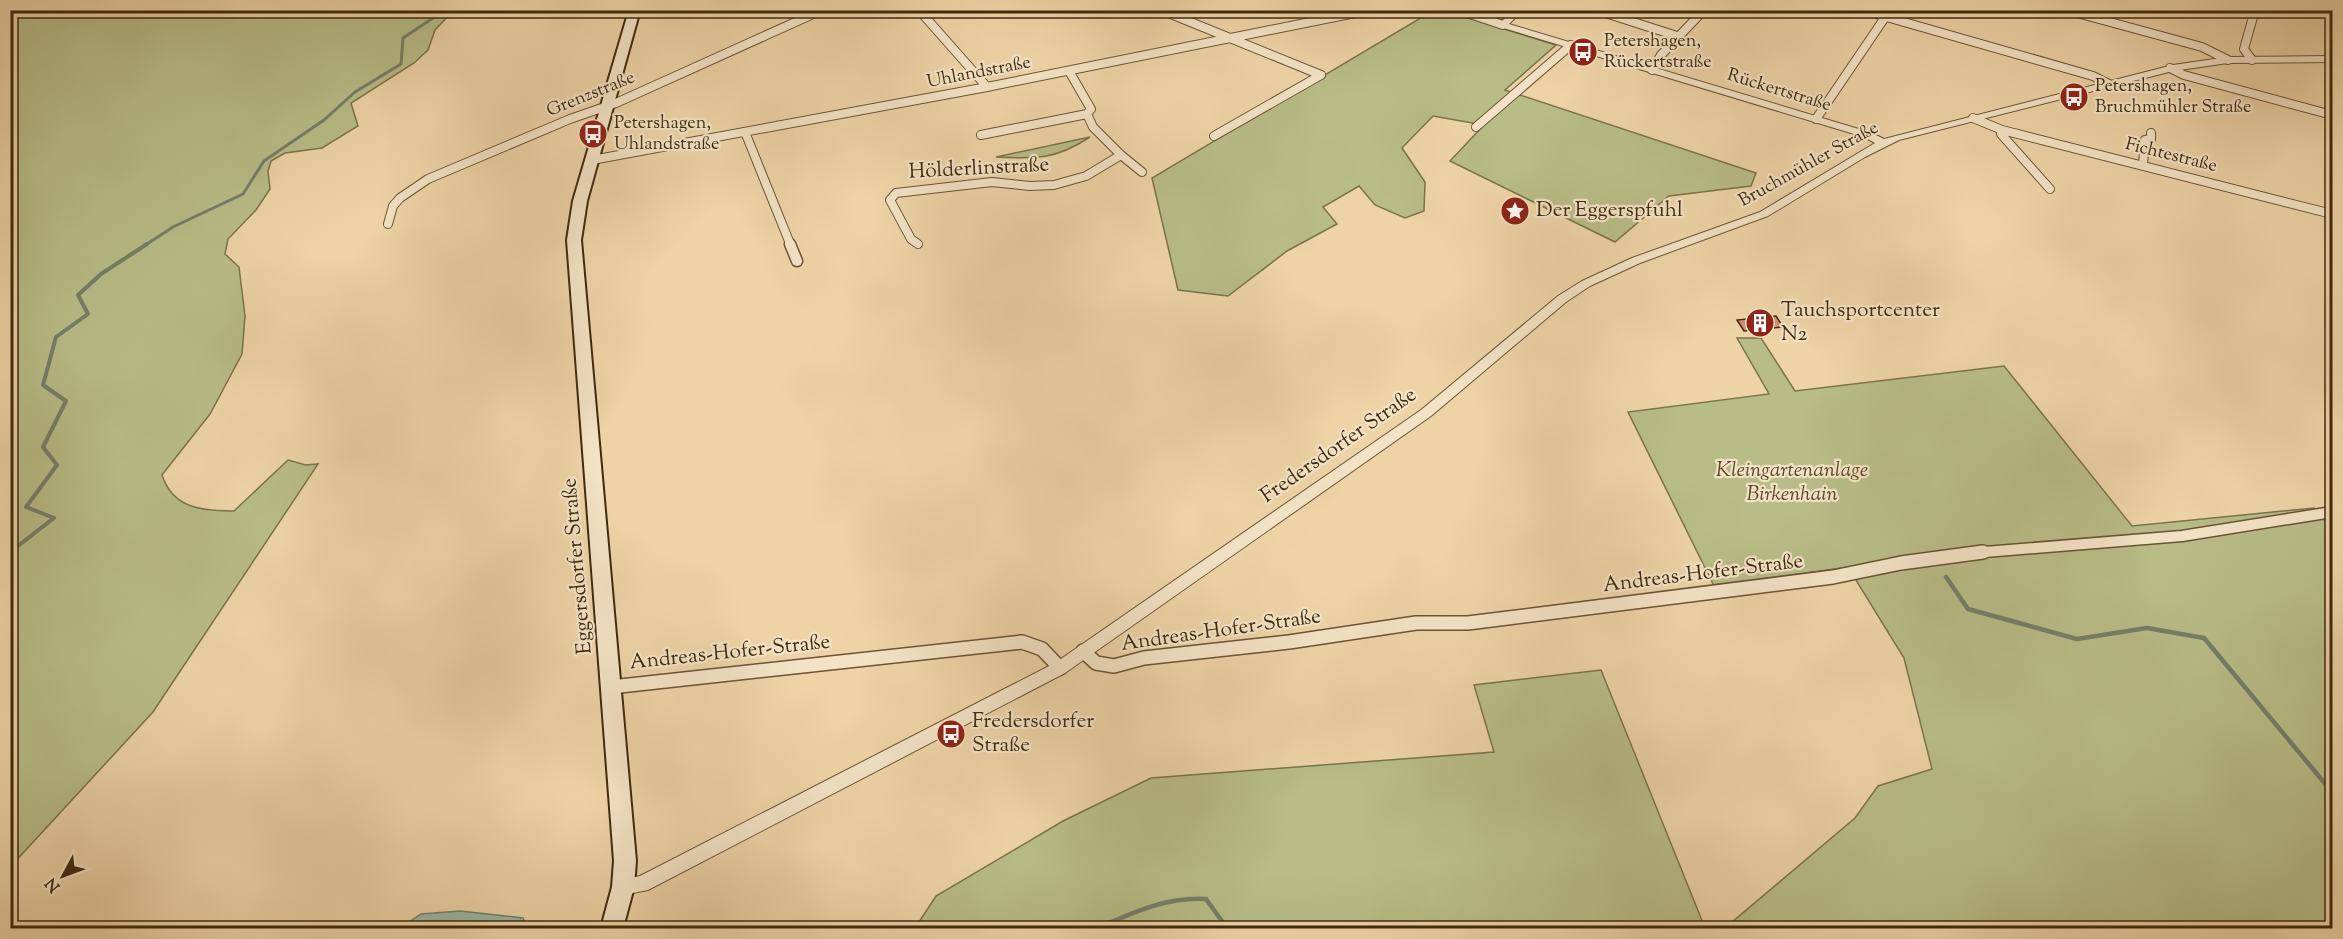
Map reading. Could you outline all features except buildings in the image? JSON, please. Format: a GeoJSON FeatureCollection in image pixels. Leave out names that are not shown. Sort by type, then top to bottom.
{"type":"FeatureCollection","features":[{"type":"Feature","properties":{"kind":"main road","name":"Eggersdorfer Straße"},"geometry":{"type":"LineString","coordinates":[[612,928],[623,887],[625,861],[574,240],[578,212],[634,13]]}},
{"type":"Feature","properties":{"kind":"street","name":"Grenzstraße"},"geometry":{"type":"LineString","coordinates":[[388,224],[393,206],[400,198],[428,179],[608,106],[822,10]]}},
{"type":"Feature","properties":{"kind":"street"},"geometry":{"type":"LineString","coordinates":[[919,10],[987,87]]}},
{"type":"Feature","properties":{"kind":"street"},"geometry":{"type":"LineString","coordinates":[[1161,10],[1321,75],[1214,136]]}},
{"type":"Feature","properties":{"kind":"street","name":"Uhlandstraße"},"geometry":{"type":"LineString","coordinates":[[592,160],[987,87],[1370,10]]}},
{"type":"Feature","properties":{"kind":"street","name":"Rückertstraße"},"geometry":{"type":"LineString","coordinates":[[1458,10],[1868,135],[1883,143]]}},
{"type":"Feature","properties":{"kind":"street"},"geometry":{"type":"LineString","coordinates":[[1503,25],[1519,10]]}},
{"type":"Feature","properties":{"kind":"street"},"geometry":{"type":"LineString","coordinates":[[1596,10],[1680,37]]}},
{"type":"Feature","properties":{"kind":"street"},"geometry":{"type":"LineString","coordinates":[[1652,70],[1661,55],[1704,10]]}},
{"type":"Feature","properties":{"kind":"street"},"geometry":{"type":"LineString","coordinates":[[1862,10],[1888,14],[2093,76],[2109,84]]}},
{"type":"Feature","properties":{"kind":"street"},"geometry":{"type":"LineString","coordinates":[[2252,60],[2244,49],[2255,10]]}},
{"type":"Feature","properties":{"kind":"street"},"geometry":{"type":"LineString","coordinates":[[2067,11],[2202,47],[2228,60]]}},
{"type":"Feature","properties":{"kind":"street"},"geometry":{"type":"LineString","coordinates":[[1816,120],[1888,14]]}},
{"type":"Feature","properties":{"kind":"street"},"geometry":{"type":"LineString","coordinates":[[1476,128],[1571,45]]}},
{"type":"Feature","properties":{"kind":"street","name":"Bruchmühler Straße"},"geometry":{"type":"LineString","coordinates":[[1481,368],[1562,298],[1585,282],[1620,264],[1767,212],[1883,143],[2170,68],[2228,60],[2332,59]]}},
{"type":"Feature","properties":{"kind":"street"},"geometry":{"type":"LineString","coordinates":[[2170,68],[2184,75],[2332,115]]}},
{"type":"Feature","properties":{"kind":"street"},"geometry":{"type":"LineString","coordinates":[[1069,71],[1089,102],[1091,110],[1087,114],[1093,127],[1142,172]]}},
{"type":"Feature","properties":{"kind":"street","name":"Hölderlinstraße"},"geometry":{"type":"LineString","coordinates":[[981,135],[1087,114]]}},
{"type":"Feature","properties":{"kind":"street","name":"Fichtestraße"},"geometry":{"type":"LineString","coordinates":[[1973,118],[2002,130],[2332,214]]}},
{"type":"Feature","properties":{"kind":"street"},"geometry":{"type":"LineString","coordinates":[[2002,130],[2001,134],[2050,189]]}},
{"type":"Feature","properties":{"kind":"street"},"geometry":{"type":"LineString","coordinates":[[745,132],[797,261]]}},
{"type":"Feature","properties":{"kind":"street"},"geometry":{"type":"LineString","coordinates":[[2143,165],[2145,140],[2151,140],[2151,133]]}},
{"type":"Feature","properties":{"kind":"street","name":"Hölderlinstraße"},"geometry":{"type":"LineString","coordinates":[[918,244],[911,239],[890,200],[896,192],[992,182],[1030,186],[1054,185],[1093,173],[1121,155]]}},
{"type":"Feature","properties":{"kind":"street","name":"Fredersdorfer Straße"},"geometry":{"type":"LineString","coordinates":[[623,887],[642,884],[1060,668],[1403,430],[1481,368]]}},
{"type":"Feature","properties":{"kind":"street","name":"Andreas-Hofer-Straße"},"geometry":{"type":"LineString","coordinates":[[1083,651],[1096,663],[1114,666],[1144,658],[1289,642],[1416,623],[1444,621],[1468,623],[1820,579],[1989,551],[2090,541],[2182,536],[2332,512]]}},
{"type":"Feature","properties":{"kind":"street","name":"Andreas-Hofer-Straße"},"geometry":{"type":"LineString","coordinates":[[611,687],[1022,642],[1042,649],[1060,668]]}},
{"type":"Feature","properties":{"kind":"green space"},"geometry":{"type":"Polygon","coordinates":[[[11,10],[453,11],[435,30],[428,50],[414,63],[351,103],[358,126],[322,148],[285,153],[271,161],[268,171],[270,189],[256,210],[228,239],[225,254],[239,267],[245,316],[242,354],[210,414],[162,475],[174,495],[190,506],[200,509],[234,511],[288,460],[306,465],[318,464],[153,712],[11,866],[11,10]]]}},
{"type":"Feature","properties":{"kind":"green space"},"geometry":{"type":"Polygon","coordinates":[[[1434,10],[1446,11],[1556,45],[1505,90],[1756,173],[1751,186],[1669,196],[1615,242],[1450,161],[1484,125],[1433,116],[1402,148],[1425,182],[1424,211],[1405,218],[1375,205],[1359,186],[1323,207],[1337,224],[1287,251],[1228,296],[1178,290],[1152,178],[1434,10]]]}},
{"type":"Feature","properties":{"kind":"green space"},"geometry":{"type":"Polygon","coordinates":[[[1090,137],[1078,145],[1055,154],[1034,158],[996,157],[1090,137]]]}},
{"type":"Feature","properties":{"kind":"green space","name":"Kleingartenanlage Birkenhain"},"geometry":{"type":"Polygon","coordinates":[[[1737,338],[1761,338],[1795,391],[2004,366],[2132,526],[2314,508],[2332,529],[2332,928],[1725,928],[1855,818],[1878,786],[1932,769],[1904,658],[1848,567],[1714,586],[1628,412],[1769,394],[1737,338]]]}},
{"type":"Feature","properties":{"kind":"green space"},"geometry":{"type":"Polygon","coordinates":[[[1601,670],[1705,928],[915,928],[936,896],[1063,821],[1151,778],[1494,752],[1474,685],[1601,670]]]}},
{"type":"Feature","properties":{"kind":"shaded area"},"geometry":{"type":"Polygon","coordinates":[[[460,911],[523,918],[527,928],[400,928],[421,914],[460,911]]]}},
{"type":"Feature","properties":{"kind":"waterway"},"geometry":{"type":"LineString","coordinates":[[144,246],[173,227],[243,194],[264,161],[324,120],[355,92],[401,64],[403,38],[445,10]]}},
{"type":"Feature","properties":{"kind":"waterway"},"geometry":{"type":"LineString","coordinates":[[10,552],[54,518],[26,507],[57,465],[43,447],[66,401],[43,385],[56,337],[88,314],[78,295],[101,274],[147,244]]}},
{"type":"Feature","properties":{"kind":"waterway"},"geometry":{"type":"LineString","coordinates":[[1946,577],[1968,609],[2077,639],[2147,628],[2204,638],[2332,792]]}},
{"type":"Feature","properties":{"kind":"waterway"},"geometry":{"type":"LineString","coordinates":[[1098,928],[1137,911],[1177,900],[1191,899],[1206,899],[1227,928]]}},
{"type":"Feature","properties":{"kind":"place","name":"Petershagen, Rückertstraße"},"geometry":{"type":"Point","coordinates":[1583,52]}},
{"type":"Feature","properties":{"kind":"place","name":"Petershagen, Bruchmühler Straße"},"geometry":{"type":"Point","coordinates":[2074,97]}},
{"type":"Feature","properties":{"kind":"place","name":"Petershagen, Uhlandstraße"},"geometry":{"type":"Point","coordinates":[593,134]}},
{"type":"Feature","properties":{"kind":"place","name":"Der Eggerspfuhl"},"geometry":{"type":"Point","coordinates":[1515,211]}},
{"type":"Feature","properties":{"kind":"place","name":"Tauchsportcenter N2"},"geometry":{"type":"Point","coordinates":[1760,323]}},
{"type":"Feature","properties":{"kind":"place","name":"Fredersdorfer Straße"},"geometry":{"type":"Point","coordinates":[951,734]}}]}
